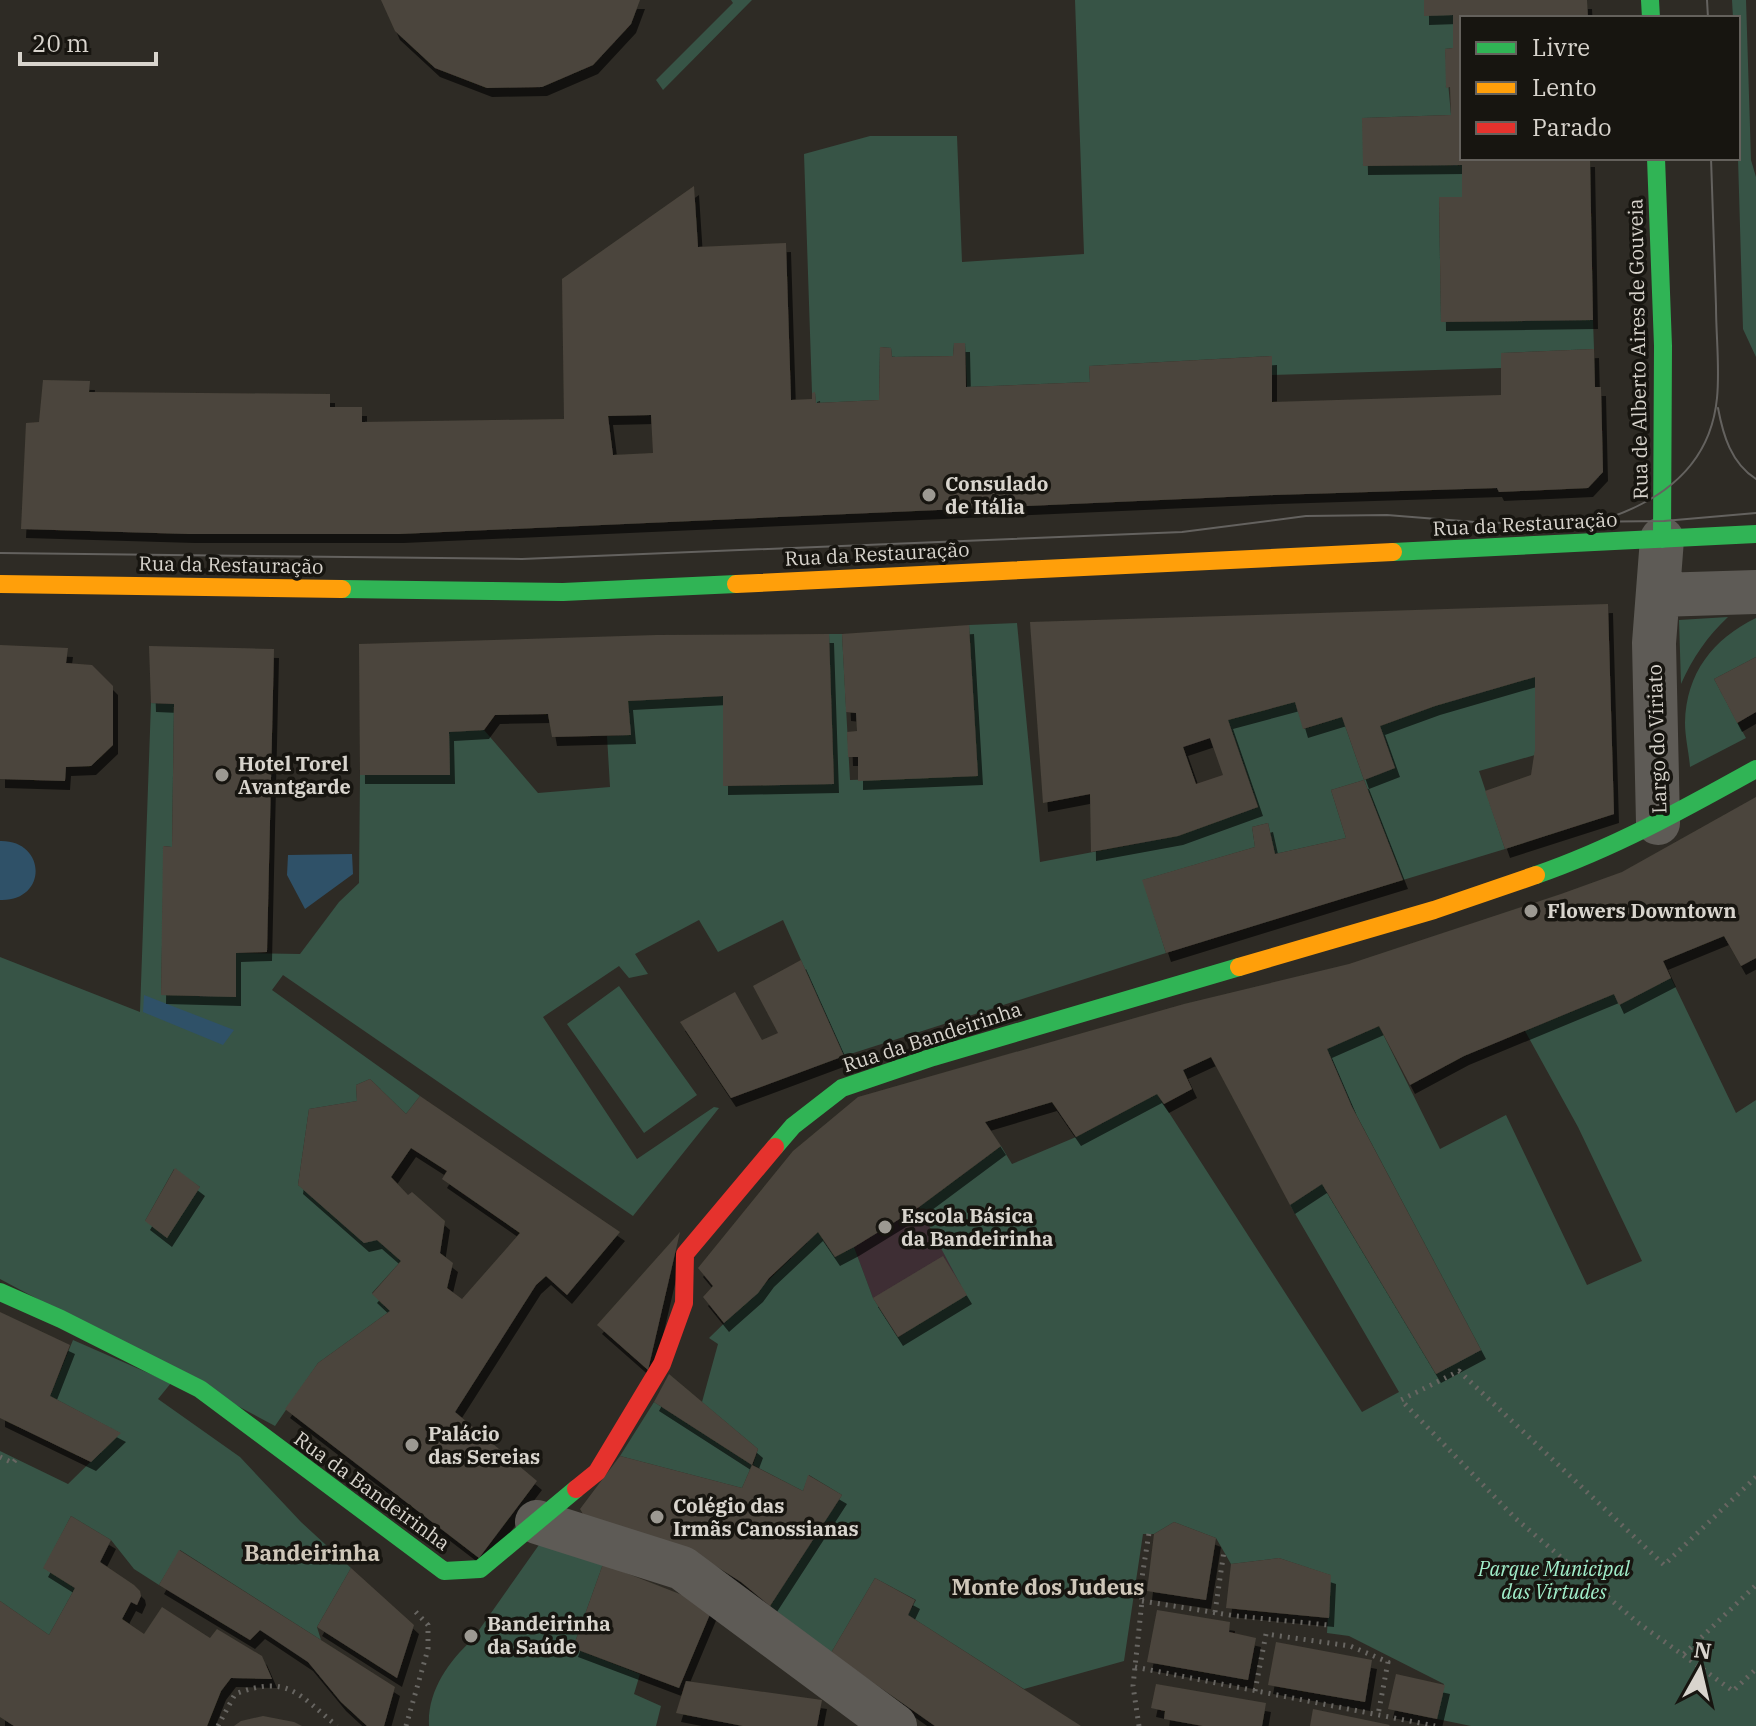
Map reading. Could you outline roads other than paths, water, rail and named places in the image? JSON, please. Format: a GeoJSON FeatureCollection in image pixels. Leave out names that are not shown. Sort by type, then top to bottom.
{"type":"FeatureCollection","features":[{"type":"Feature","properties":{"kind":"main road","name":"Rua de Alberto Aires de Gouveia"},"geometry":{"type":"LineString","coordinates":[[1656,160],[1663,346],[1662,539]]}},
{"type":"Feature","properties":{"kind":"main road","name":"Rua da Restauração"},"geometry":{"type":"LineString","coordinates":[[0,584],[563,592],[1756,534]]}},
{"type":"Feature","properties":{"kind":"main road","name":"Largo do Viriato"},"geometry":{"type":"LineString","coordinates":[[1658,823],[1756,769]]}},
{"type":"Feature","properties":{"kind":"main road","name":"Rua da Bandeirinha"},"geometry":{"type":"LineString","coordinates":[[0,1292],[200,1389],[444,1571],[480,1569],[597,1472],[662,1364],[684,1303],[685,1254],[793,1126],[842,1088],[933,1057],[1434,910],[1585,858],[1658,823]]}},
{"type":"Feature","properties":{"kind":"street","name":"Largo do Viriato"},"geometry":{"type":"LineString","coordinates":[[1658,823],[1654,643],[1662,539]]}},
{"type":"Feature","properties":{"kind":"street"},"geometry":{"type":"LineString","coordinates":[[1658,595],[1756,592]]}},
{"type":"Feature","properties":{"kind":"street"},"geometry":{"type":"LineString","coordinates":[[537,1522],[682,1568],[895,1726]]}},
{"type":"Feature","properties":{"kind":"water"},"geometry":{"type":"Polygon","coordinates":[[[0,841],[15,843],[27,850],[33,860],[36,871],[33,882],[27,891],[16,898],[0,900],[0,841]]]}},
{"type":"Feature","properties":{"kind":"water"},"geometry":{"type":"Polygon","coordinates":[[[352,854],[353,874],[305,909],[287,875],[288,855],[352,854]]]}},
{"type":"Feature","properties":{"kind":"water"},"geometry":{"type":"Polygon","coordinates":[[[144,995],[234,1030],[223,1045],[143,1012],[144,995]]]}},
{"type":"Feature","properties":{"kind":"tram line"},"geometry":{"type":"LineString","coordinates":[[1707,0],[1708,16]]}},
{"type":"Feature","properties":{"kind":"tram line"},"geometry":{"type":"LineString","coordinates":[[1614,516],[1652,498],[1684,473],[1706,440],[1713,420],[1718,375],[1711,160]]}},
{"type":"Feature","properties":{"kind":"tram line"},"geometry":{"type":"LineString","coordinates":[[1718,408],[1734,457],[1756,479]]}},
{"type":"Feature","properties":{"kind":"tram line"},"geometry":{"type":"LineString","coordinates":[[0,553],[522,559],[1182,532],[1306,516],[1387,515],[1487,523],[1664,521],[1756,513]]}},
{"type":"Feature","properties":{"kind":"place","name":"Consulado de Itália"},"geometry":{"type":"Point","coordinates":[929,495]}},
{"type":"Feature","properties":{"kind":"place","name":"Hotel Torel Avantgarde"},"geometry":{"type":"Point","coordinates":[222,775]}},
{"type":"Feature","properties":{"kind":"place","name":"Flowers Downtown"},"geometry":{"type":"Point","coordinates":[1531,911]}},
{"type":"Feature","properties":{"kind":"place","name":"Escola Básica da Bandeirinha"},"geometry":{"type":"Point","coordinates":[885,1227]}},
{"type":"Feature","properties":{"kind":"place","name":"Palácio das Sereias"},"geometry":{"type":"Point","coordinates":[412,1445]}},
{"type":"Feature","properties":{"kind":"place","name":"Colégio das Irmãs Canossianas"},"geometry":{"type":"Point","coordinates":[657,1517]}},
{"type":"Feature","properties":{"kind":"place","name":"Bandeirinha da Saúde"},"geometry":{"type":"Point","coordinates":[471,1636]}},
{"type":"Feature","properties":{"kind":"district","name":"Bandeirinha"},"geometry":{"type":"Point","coordinates":[312,1553]}},
{"type":"Feature","properties":{"kind":"district","name":"Monte dos Judeus"},"geometry":{"type":"Point","coordinates":[1048,1587]}},
{"type":"Feature","properties":{"kind":"park label","name":"Parque Municipal das Virtudes"},"geometry":{"type":"Point","coordinates":[1554,1580]}}]}
